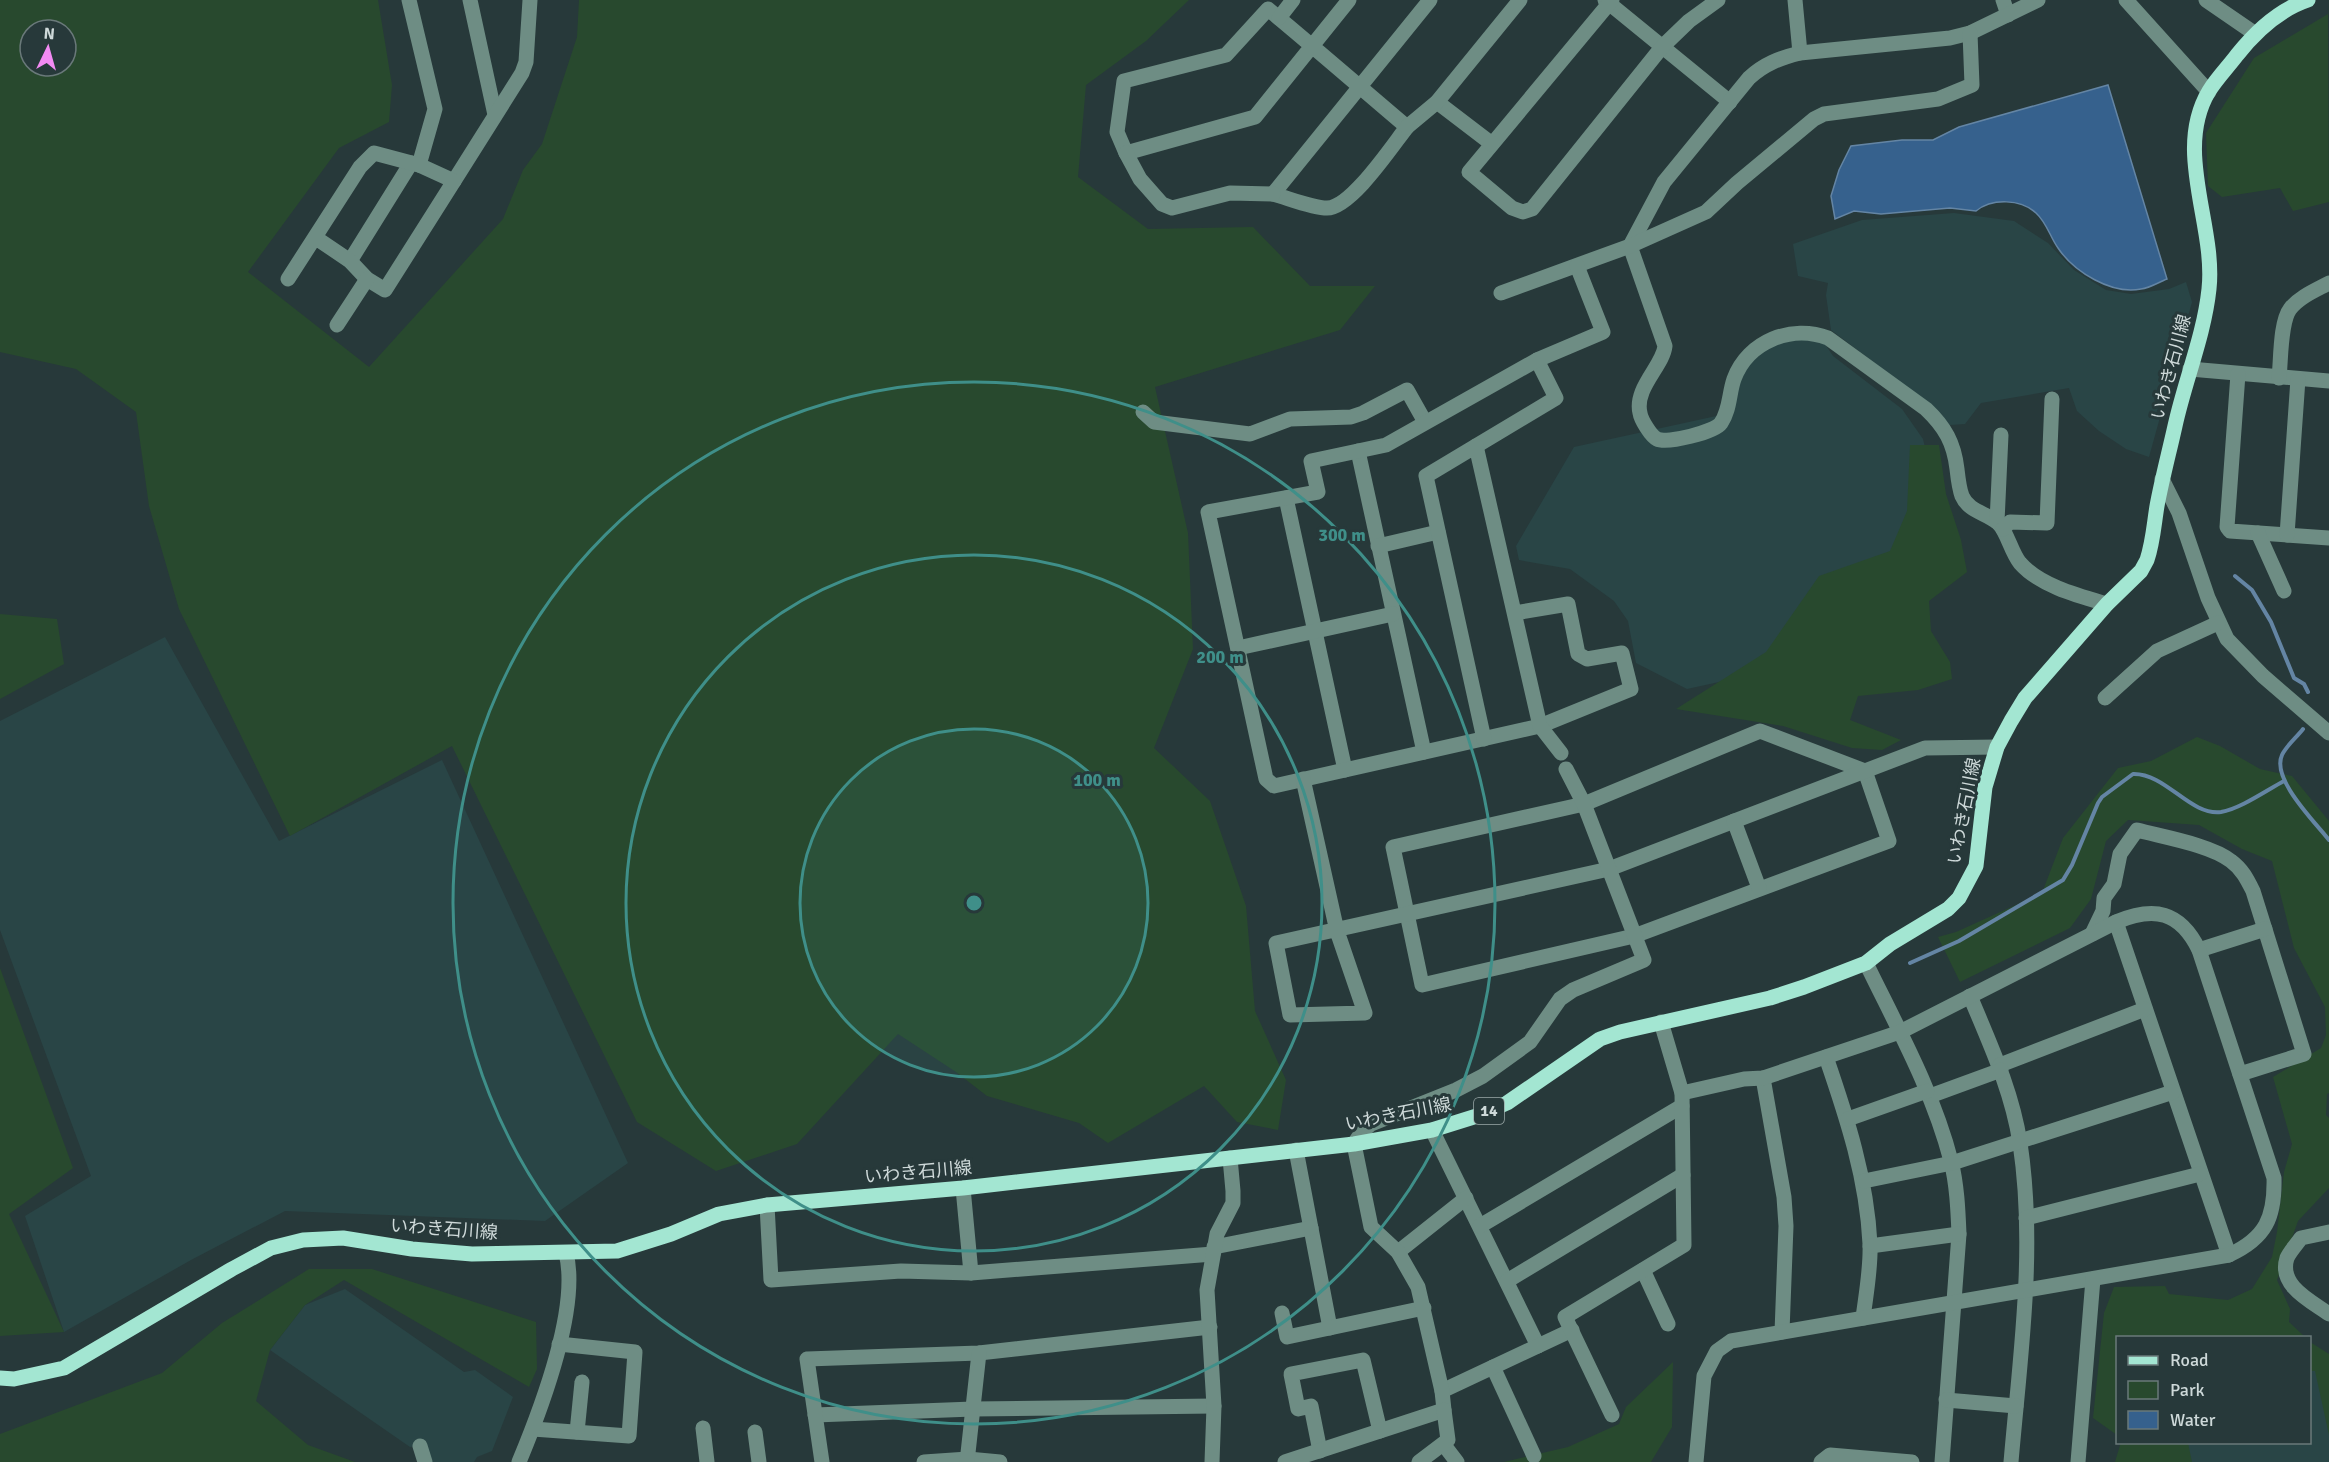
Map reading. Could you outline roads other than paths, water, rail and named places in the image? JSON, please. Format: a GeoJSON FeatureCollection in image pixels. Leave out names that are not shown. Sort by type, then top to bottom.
{"type":"FeatureCollection","features":[{"type":"Feature","properties":{"kind":"main road","name":"いわき石川線"},"geometry":{"type":"LineString","coordinates":[[0,1378],[14,1379],[64,1368],[232,1269],[272,1248],[303,1240],[343,1238],[411,1249],[472,1254],[616,1251],[671,1234],[719,1214],[766,1205],[963,1188],[1354,1144],[1432,1130],[1480,1115],[1507,1103],[1600,1039],[1661,1022],[1770,998],[1866,963],[1890,944],[1948,909],[1959,898],[1976,866],[1985,787],[1997,747],[2025,698],[2107,604],[2141,571],[2147,560],[2162,479],[2204,319],[2209,288],[2208,255],[2195,150],[2196,130],[2209,92],[2254,33],[2284,11],[2308,0]]}},
{"type":"Feature","properties":{"kind":"street"},"geometry":{"type":"LineString","coordinates":[[350,261],[415,164],[435,110],[409,0]]}},
{"type":"Feature","properties":{"kind":"street"},"geometry":{"type":"LineString","coordinates":[[470,0],[495,115]]}},
{"type":"Feature","properties":{"kind":"street"},"geometry":{"type":"LineString","coordinates":[[316,238],[350,261],[368,279],[385,290],[522,73],[526,62],[530,0]]}},
{"type":"Feature","properties":{"kind":"street"},"geometry":{"type":"LineString","coordinates":[[1279,18],[1293,0]]}},
{"type":"Feature","properties":{"kind":"street"},"geometry":{"type":"LineString","coordinates":[[1126,153],[1255,117],[1349,0]]}},
{"type":"Feature","properties":{"kind":"street"},"geometry":{"type":"LineString","coordinates":[[1273,194],[1430,0]]}},
{"type":"Feature","properties":{"kind":"street"},"geometry":{"type":"LineString","coordinates":[[1407,127],[1268,9],[1226,55],[1124,81],[1117,132],[1140,179],[1162,204],[1172,208],[1230,193],[1273,194],[1327,208],[1339,205],[1354,193],[1407,127],[1437,102],[1520,0]]}},
{"type":"Feature","properties":{"kind":"street"},"geometry":{"type":"LineString","coordinates":[[1718,0],[1689,21],[1662,47],[1532,209],[1523,212],[1512,208],[1469,172],[1608,1],[1662,47],[1730,102]]}},
{"type":"Feature","properties":{"kind":"street"},"geometry":{"type":"LineString","coordinates":[[1795,0],[1800,53]]}},
{"type":"Feature","properties":{"kind":"street"},"geometry":{"type":"LineString","coordinates":[[2003,0],[2008,15]]}},
{"type":"Feature","properties":{"kind":"street"},"geometry":{"type":"LineString","coordinates":[[2038,0],[1970,33],[1932,42],[1800,53],[1783,57],[1761,67],[1749,78],[1664,183],[1630,246],[1665,346],[1664,354],[1644,387],[1640,413],[1652,436],[1665,441],[1714,430],[1720,425],[1725,415],[1734,378],[1742,364],[1760,345],[1787,333],[1817,334],[1838,344],[1926,409],[1940,422],[1955,451],[1962,497],[1968,505],[2000,525],[2010,522],[2047,524],[2052,399]]}},
{"type":"Feature","properties":{"kind":"street"},"geometry":{"type":"LineString","coordinates":[[2126,0],[2209,92]]}},
{"type":"Feature","properties":{"kind":"street"},"geometry":{"type":"LineString","coordinates":[[2206,0],[2254,33]]}},
{"type":"Feature","properties":{"kind":"street"},"geometry":{"type":"LineString","coordinates":[[1501,292],[1577,267],[1706,213],[1737,183],[1814,119],[1824,114],[1938,99],[1972,85],[1970,33]]}},
{"type":"Feature","properties":{"kind":"street"},"geometry":{"type":"LineString","coordinates":[[1437,102],[1492,144]]}},
{"type":"Feature","properties":{"kind":"street"},"geometry":{"type":"LineString","coordinates":[[288,279],[360,167],[374,153],[415,164],[454,181]]}},
{"type":"Feature","properties":{"kind":"street"},"geometry":{"type":"LineString","coordinates":[[1515,614],[1568,604],[1578,654],[1587,659],[1623,652],[1631,689],[1540,726],[1274,786],[1266,780],[1208,512],[1318,492],[1311,461],[1386,445],[1538,360],[1603,332],[1577,267]]}},
{"type":"Feature","properties":{"kind":"street"},"geometry":{"type":"LineString","coordinates":[[337,325],[368,279]]}},
{"type":"Feature","properties":{"kind":"street"},"geometry":{"type":"LineString","coordinates":[[2279,378],[2284,322],[2289,310],[2300,300],[2329,283]]}},
{"type":"Feature","properties":{"kind":"street"},"geometry":{"type":"LineString","coordinates":[[1484,739],[1426,476],[1556,398],[1538,360]]}},
{"type":"Feature","properties":{"kind":"street"},"geometry":{"type":"LineString","coordinates":[[2190,369],[2238,375],[2329,381]]}},
{"type":"Feature","properties":{"kind":"street"},"geometry":{"type":"LineString","coordinates":[[2238,375],[2227,527],[2230,531],[2329,538]]}},
{"type":"Feature","properties":{"kind":"street"},"geometry":{"type":"LineString","coordinates":[[2287,535],[2298,379]]}},
{"type":"Feature","properties":{"kind":"street"},"geometry":{"type":"LineString","coordinates":[[1143,412],[1154,422],[1250,434],[1290,419],[1352,417],[1407,390],[1425,422]]}},
{"type":"Feature","properties":{"kind":"street"},"geometry":{"type":"LineString","coordinates":[[2001,435],[2000,525],[2008,544],[2021,564],[2041,579],[2087,599],[2107,604]]}},
{"type":"Feature","properties":{"kind":"street"},"geometry":{"type":"LineString","coordinates":[[1476,446],[1540,726],[1561,753]]}},
{"type":"Feature","properties":{"kind":"street"},"geometry":{"type":"LineString","coordinates":[[1358,451],[1424,752]]}},
{"type":"Feature","properties":{"kind":"street"},"geometry":{"type":"LineString","coordinates":[[2162,479],[2179,513],[2218,623],[2227,639],[2241,656],[2329,733]]}},
{"type":"Feature","properties":{"kind":"street"},"geometry":{"type":"LineString","coordinates":[[1286,498],[1345,770]]}},
{"type":"Feature","properties":{"kind":"street"},"geometry":{"type":"LineString","coordinates":[[1378,546],[1438,532]]}},
{"type":"Feature","properties":{"kind":"street"},"geometry":{"type":"LineString","coordinates":[[2258,533],[2284,591]]}},
{"type":"Feature","properties":{"kind":"street"},"geometry":{"type":"LineString","coordinates":[[1238,648],[1393,614]]}},
{"type":"Feature","properties":{"kind":"street"},"geometry":{"type":"LineString","coordinates":[[2105,698],[2157,651],[2218,623]]}},
{"type":"Feature","properties":{"kind":"street"},"geometry":{"type":"LineString","coordinates":[[1760,731],[1865,771],[1889,841],[1634,936],[1422,985],[1393,847],[1584,804],[1760,731]]}},
{"type":"Feature","properties":{"kind":"street"},"geometry":{"type":"LineString","coordinates":[[1303,779],[1337,931],[1365,1013],[1290,1015],[1276,944],[1337,931],[1609,869],[1925,748],[1997,747]]}},
{"type":"Feature","properties":{"kind":"street"},"geometry":{"type":"LineString","coordinates":[[1419,1462],[1448,1440],[1442,1391],[1418,1287],[1398,1252],[1371,1227],[1354,1144],[1371,1124],[1456,1090],[1483,1076],[1530,1042],[1560,999],[1573,990],[1644,960],[1584,804],[1566,769]]}},
{"type":"Feature","properties":{"kind":"street"},"geometry":{"type":"LineString","coordinates":[[1734,821],[1759,888]]}},
{"type":"Feature","properties":{"kind":"street"},"geometry":{"type":"LineString","coordinates":[[2092,934],[2103,912],[2104,898],[2114,884],[2120,854],[2137,830],[2216,852],[2231,860],[2244,873],[2253,891],[2304,1054],[2240,1074]]}},
{"type":"Feature","properties":{"kind":"street"},"geometry":{"type":"LineString","coordinates":[[1480,1226],[1682,1100],[1744,1079],[1763,1078],[1900,1032],[2116,922],[2137,914],[2153,912],[2167,915],[2191,934],[2199,950],[2274,1178],[2274,1194],[2266,1225],[2259,1236],[2247,1247],[2229,1255],[1731,1341],[1717,1351],[1704,1376],[1696,1462]]}},
{"type":"Feature","properties":{"kind":"street"},"geometry":{"type":"LineString","coordinates":[[2116,922],[2229,1255]]}},
{"type":"Feature","properties":{"kind":"street"},"geometry":{"type":"LineString","coordinates":[[2199,950],[2265,929]]}},
{"type":"Feature","properties":{"kind":"street"},"geometry":{"type":"LineString","coordinates":[[1866,963],[1928,1094],[1952,1163],[1958,1200],[1959,1234],[1942,1462]]}},
{"type":"Feature","properties":{"kind":"street"},"geometry":{"type":"LineString","coordinates":[[1970,996],[2000,1067],[2020,1142],[2026,1218],[2026,1290],[2011,1462]]}},
{"type":"Feature","properties":{"kind":"street"},"geometry":{"type":"LineString","coordinates":[[1848,1119],[1928,1094],[2145,1009]]}},
{"type":"Feature","properties":{"kind":"street"},"geometry":{"type":"LineString","coordinates":[[1612,1415],[1565,1317],[1684,1245],[1682,1100],[1661,1022]]}},
{"type":"Feature","properties":{"kind":"street"},"geometry":{"type":"LineString","coordinates":[[1826,1057],[1848,1119],[1864,1181],[1870,1246],[1863,1318]]}},
{"type":"Feature","properties":{"kind":"street"},"geometry":{"type":"LineString","coordinates":[[1763,1078],[1784,1197],[1786,1226],[1782,1332]]}},
{"type":"Feature","properties":{"kind":"street"},"geometry":{"type":"LineString","coordinates":[[1864,1181],[1952,1163],[2173,1092]]}},
{"type":"Feature","properties":{"kind":"street"},"geometry":{"type":"LineString","coordinates":[[1432,1130],[1538,1346]]}},
{"type":"Feature","properties":{"kind":"street"},"geometry":{"type":"LineString","coordinates":[[1296,1150],[1330,1328]]}},
{"type":"Feature","properties":{"kind":"street"},"geometry":{"type":"LineString","coordinates":[[1212,1462],[1214,1406],[1207,1290],[1214,1250],[1222,1223],[1233,1203],[1230,1158]]}},
{"type":"Feature","properties":{"kind":"street"},"geometry":{"type":"LineString","coordinates":[[2026,1218],[2200,1174]]}},
{"type":"Feature","properties":{"kind":"street"},"geometry":{"type":"LineString","coordinates":[[1507,1281],[1683,1175]]}},
{"type":"Feature","properties":{"kind":"street"},"geometry":{"type":"LineString","coordinates":[[963,1188],[971,1273]]}},
{"type":"Feature","properties":{"kind":"street"},"geometry":{"type":"LineString","coordinates":[[1398,1252],[1466,1198]]}},
{"type":"Feature","properties":{"kind":"street"},"geometry":{"type":"LineString","coordinates":[[766,1205],[771,1280],[901,1271],[971,1273],[1214,1250],[1311,1228]]}},
{"type":"Feature","properties":{"kind":"street"},"geometry":{"type":"LineString","coordinates":[[2329,1232],[2301,1238],[2287,1258],[2286,1278],[2291,1286],[2329,1314]]}},
{"type":"Feature","properties":{"kind":"street"},"geometry":{"type":"LineString","coordinates":[[1870,1246],[1959,1234]]}},
{"type":"Feature","properties":{"kind":"street"},"geometry":{"type":"LineString","coordinates":[[519,1462],[547,1388],[559,1344],[570,1269],[566,1253]]}},
{"type":"Feature","properties":{"kind":"street"},"geometry":{"type":"LineString","coordinates":[[1643,1270],[1668,1324]]}},
{"type":"Feature","properties":{"kind":"street"},"geometry":{"type":"LineString","coordinates":[[2078,1462],[2093,1280]]}},
{"type":"Feature","properties":{"kind":"street"},"geometry":{"type":"LineString","coordinates":[[1282,1313],[1287,1337],[1424,1308]]}},
{"type":"Feature","properties":{"kind":"street"},"geometry":{"type":"LineString","coordinates":[[822,1462],[807,1359],[979,1353],[1210,1327]]}},
{"type":"Feature","properties":{"kind":"street"},"geometry":{"type":"LineString","coordinates":[[1442,1391],[1572,1330]]}},
{"type":"Feature","properties":{"kind":"street"},"geometry":{"type":"LineString","coordinates":[[533,1429],[629,1436],[635,1352],[559,1344]]}},
{"type":"Feature","properties":{"kind":"street"},"geometry":{"type":"LineString","coordinates":[[968,1460],[979,1353]]}},
{"type":"Feature","properties":{"kind":"street"},"geometry":{"type":"LineString","coordinates":[[1320,1451],[1311,1406],[1298,1409],[1291,1374],[1363,1360],[1380,1431]]}},
{"type":"Feature","properties":{"kind":"street"},"geometry":{"type":"LineString","coordinates":[[1493,1367],[1534,1456]]}},
{"type":"Feature","properties":{"kind":"street"},"geometry":{"type":"LineString","coordinates":[[577,1432],[582,1382]]}},
{"type":"Feature","properties":{"kind":"street"},"geometry":{"type":"LineString","coordinates":[[1946,1400],[2016,1406]]}},
{"type":"Feature","properties":{"kind":"street"},"geometry":{"type":"LineString","coordinates":[[815,1415],[973,1409],[1214,1406]]}},
{"type":"Feature","properties":{"kind":"street"},"geometry":{"type":"LineString","coordinates":[[1285,1462],[1302,1460],[1320,1451],[1444,1410]]}},
{"type":"Feature","properties":{"kind":"street"},"geometry":{"type":"LineString","coordinates":[[703,1428],[707,1462]]}},
{"type":"Feature","properties":{"kind":"street"},"geometry":{"type":"LineString","coordinates":[[755,1432],[759,1462]]}},
{"type":"Feature","properties":{"kind":"street"},"geometry":{"type":"LineString","coordinates":[[1444,1445],[1457,1462]]}},
{"type":"Feature","properties":{"kind":"street"},"geometry":{"type":"LineString","coordinates":[[420,1446],[425,1462]]}},
{"type":"Feature","properties":{"kind":"street"},"geometry":{"type":"LineString","coordinates":[[1821,1462],[1830,1455],[1912,1462]]}},
{"type":"Feature","properties":{"kind":"street"},"geometry":{"type":"LineString","coordinates":[[924,1462],[968,1460],[1000,1462]]}},
{"type":"Feature","properties":{"kind":"water"},"geometry":{"type":"Polygon","coordinates":[[[2108,85],[2167,279],[2148,287],[2130,290],[2095,280],[2065,257],[2036,213],[2030,208],[2015,203],[1998,202],[1976,211],[1950,208],[1881,214],[1854,211],[1835,219],[1831,196],[1839,170],[1851,146],[1902,140],[1933,140],[1959,127],[2108,85]]]}},
{"type":"Feature","properties":{"kind":"waterway"},"geometry":{"type":"LineString","coordinates":[[2235,576],[2252,590],[2271,622],[2294,678],[2304,684],[2308,692]]}},
{"type":"Feature","properties":{"kind":"waterway"},"geometry":{"type":"LineString","coordinates":[[2303,729],[2282,755],[2280,765],[2288,788],[2329,840]]}},
{"type":"Feature","properties":{"kind":"waterway"},"geometry":{"type":"LineString","coordinates":[[1910,963],[1959,941],[2063,880],[2072,865],[2098,803],[2102,797],[2133,774],[2156,780],[2199,808],[2221,812],[2245,803],[2284,781]]}}]}
